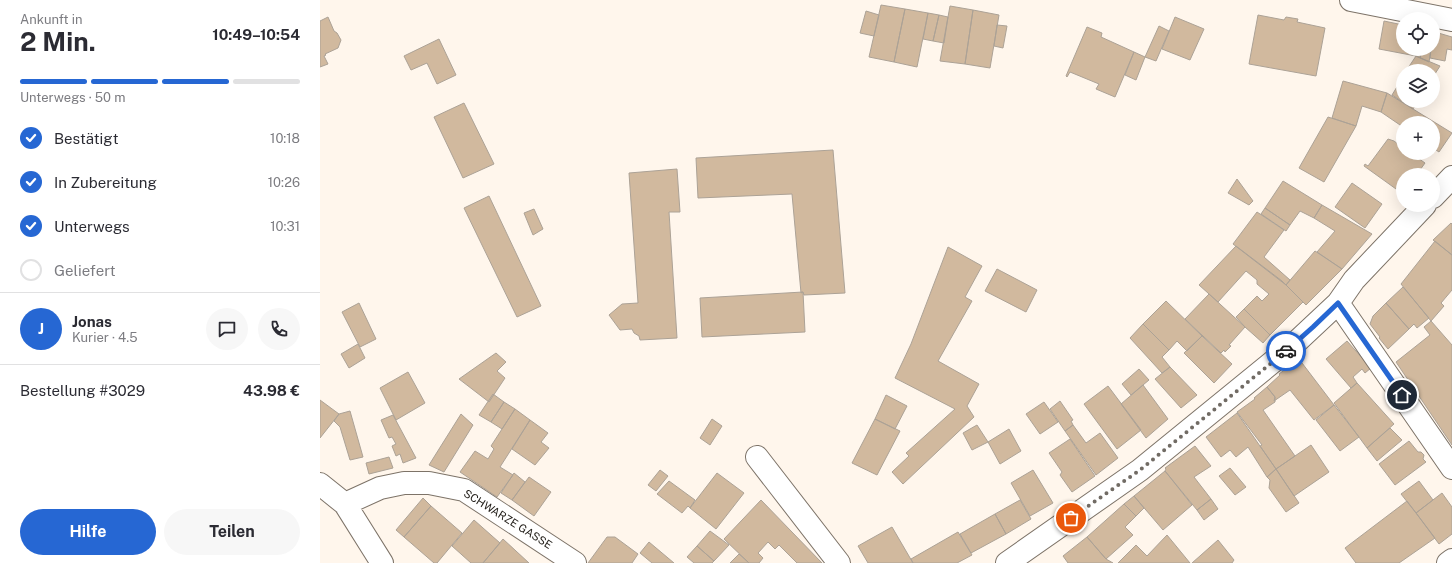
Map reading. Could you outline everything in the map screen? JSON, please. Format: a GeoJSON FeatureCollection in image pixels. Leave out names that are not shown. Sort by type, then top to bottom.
{"type":"FeatureCollection","features":[{"type":"Feature","properties":{"kind":"street"},"geometry":{"type":"LineString","coordinates":[[1351,0],[1452,20]]}},
{"type":"Feature","properties":{"kind":"street"},"geometry":{"type":"LineString","coordinates":[[1440,190],[1452,177]]}},
{"type":"Feature","properties":{"kind":"street"},"geometry":{"type":"LineString","coordinates":[[1007,563],[1140,470],[1291,347],[1338,303],[1354,280],[1418,212]]}},
{"type":"Feature","properties":{"kind":"street"},"geometry":{"type":"LineString","coordinates":[[1338,303],[1452,468]]}},
{"type":"Feature","properties":{"kind":"street"},"geometry":{"type":"LineString","coordinates":[[757,457],[839,563]]}},
{"type":"Feature","properties":{"kind":"street","name":"SCHWARZE GASSE"},"geometry":{"type":"LineString","coordinates":[[345,504],[380,488],[404,483],[429,483],[464,490],[575,563]]}},
{"type":"Feature","properties":{"kind":"street"},"geometry":{"type":"LineString","coordinates":[[320,484],[345,504],[382,563]]}},
{"type":"Feature","properties":{"kind":"street"},"geometry":{"type":"LineString","coordinates":[[1448,563],[1452,560]]}},
{"type":"Feature","properties":{"kind":"building"},"geometry":{"type":"Polygon","coordinates":[[[881,5],[905,9],[894,62],[869,57],[881,5]]]}},
{"type":"Feature","properties":{"kind":"building"},"geometry":{"type":"Polygon","coordinates":[[[950,6],[973,10],[965,64],[940,61],[950,6]]]}},
{"type":"Feature","properties":{"kind":"building"},"geometry":{"type":"Polygon","coordinates":[[[905,9],[928,13],[917,67],[894,62],[905,9]]]}},
{"type":"Feature","properties":{"kind":"building"},"geometry":{"type":"Polygon","coordinates":[[[973,10],[999,15],[990,68],[965,64],[973,10]]]}},
{"type":"Feature","properties":{"kind":"building"},"geometry":{"type":"Polygon","coordinates":[[[866,11],[879,15],[874,36],[860,33],[866,11]]]}},
{"type":"Feature","properties":{"kind":"building"},"geometry":{"type":"Polygon","coordinates":[[[928,13],[939,15],[933,41],[923,39],[928,13]]]}},
{"type":"Feature","properties":{"kind":"building"},"geometry":{"type":"Polygon","coordinates":[[[939,15],[948,17],[944,43],[933,41],[939,15]]]}},
{"type":"Feature","properties":{"kind":"building"},"geometry":{"type":"Polygon","coordinates":[[[1258,15],[1284,20],[1286,17],[1298,19],[1297,22],[1325,28],[1316,76],[1249,64],[1258,15]]]}},
{"type":"Feature","properties":{"kind":"building"},"geometry":{"type":"Polygon","coordinates":[[[328,17],[334,31],[341,40],[338,48],[325,54],[326,55],[324,56],[328,64],[320,67],[320,21],[328,17]]]}},
{"type":"Feature","properties":{"kind":"building"},"geometry":{"type":"Polygon","coordinates":[[[1175,17],[1204,29],[1190,60],[1162,49],[1175,17]]]}},
{"type":"Feature","properties":{"kind":"building"},"geometry":{"type":"Polygon","coordinates":[[[1384,21],[1396,24],[1396,52],[1379,49],[1384,21]]]}},
{"type":"Feature","properties":{"kind":"building"},"geometry":{"type":"Polygon","coordinates":[[[997,25],[1007,26],[1003,48],[994,46],[997,25]]]}},
{"type":"Feature","properties":{"kind":"building"},"geometry":{"type":"Polygon","coordinates":[[[1159,26],[1169,31],[1156,61],[1145,57],[1159,26]]]}},
{"type":"Feature","properties":{"kind":"building"},"geometry":{"type":"Polygon","coordinates":[[[1087,27],[1102,33],[1101,37],[1134,52],[1115,97],[1096,89],[1099,84],[1070,72],[1067,77],[1066,76],[1087,27]]]}},
{"type":"Feature","properties":{"kind":"building"},"geometry":{"type":"Polygon","coordinates":[[[1440,33],[1452,37],[1452,50],[1447,49],[1445,61],[1430,58],[1430,56],[1440,56],[1440,33]]]}},
{"type":"Feature","properties":{"kind":"building"},"geometry":{"type":"Polygon","coordinates":[[[439,39],[456,75],[437,84],[427,63],[411,70],[404,56],[439,39]]]}},
{"type":"Feature","properties":{"kind":"building"},"geometry":{"type":"Polygon","coordinates":[[[1134,52],[1145,57],[1136,80],[1125,75],[1134,52]]]}},
{"type":"Feature","properties":{"kind":"building"},"geometry":{"type":"Polygon","coordinates":[[[1416,56],[1435,64],[1411,64],[1416,56]]]}},
{"type":"Feature","properties":{"kind":"building"},"geometry":{"type":"Polygon","coordinates":[[[1420,56],[1430,56],[1429,62],[1420,58],[1420,56]]]}},
{"type":"Feature","properties":{"kind":"building"},"geometry":{"type":"Polygon","coordinates":[[[1343,81],[1387,93],[1381,112],[1362,106],[1356,126],[1332,118],[1343,81]]]}},
{"type":"Feature","properties":{"kind":"building"},"geometry":{"type":"Polygon","coordinates":[[[1396,88],[1396,98],[1392,95],[1396,88]]]}},
{"type":"Feature","properties":{"kind":"building"},"geometry":{"type":"Polygon","coordinates":[[[1387,93],[1396,99],[1396,108],[1411,108],[1424,116],[1396,116],[1396,122],[1381,112],[1387,93]]]}},
{"type":"Feature","properties":{"kind":"building"},"geometry":{"type":"Polygon","coordinates":[[[464,103],[494,164],[463,178],[434,117],[464,103]]]}},
{"type":"Feature","properties":{"kind":"building"},"geometry":{"type":"Polygon","coordinates":[[[1328,117],[1356,126],[1324,182],[1299,168],[1328,117]]]}},
{"type":"Feature","properties":{"kind":"building"},"geometry":{"type":"Polygon","coordinates":[[[1440,126],[1452,133],[1440,151],[1440,126]]]}},
{"type":"Feature","properties":{"kind":"building"},"geometry":{"type":"Polygon","coordinates":[[[1388,139],[1396,143],[1396,160],[1421,160],[1425,163],[1421,168],[1396,168],[1396,189],[1364,166],[1365,164],[1368,166],[1388,139]]]}},
{"type":"Feature","properties":{"kind":"building"},"geometry":{"type":"Polygon","coordinates":[[[833,150],[845,293],[804,295],[803,292],[801,293],[792,194],[698,198],[696,158],[833,150]]]}},
{"type":"Feature","properties":{"kind":"building"},"geometry":{"type":"Polygon","coordinates":[[[677,169],[680,212],[669,212],[677,338],[640,340],[639,336],[634,333],[632,329],[620,330],[609,315],[622,304],[638,303],[629,173],[677,169]]]}},
{"type":"Feature","properties":{"kind":"building"},"geometry":{"type":"Polygon","coordinates":[[[1237,179],[1253,201],[1249,205],[1228,193],[1237,179]]]}},
{"type":"Feature","properties":{"kind":"building"},"geometry":{"type":"Polygon","coordinates":[[[1283,181],[1322,205],[1314,218],[1300,211],[1290,225],[1265,208],[1283,181]]]}},
{"type":"Feature","properties":{"kind":"building"},"geometry":{"type":"Polygon","coordinates":[[[1352,183],[1382,204],[1365,228],[1335,207],[1352,183]]]}},
{"type":"Feature","properties":{"kind":"building"},"geometry":{"type":"Polygon","coordinates":[[[489,196],[541,306],[517,317],[464,208],[489,196]]]}},
{"type":"Feature","properties":{"kind":"building"},"geometry":{"type":"Polygon","coordinates":[[[1322,205],[1372,234],[1342,269],[1317,252],[1335,231],[1314,218],[1322,205]]]}},
{"type":"Feature","properties":{"kind":"building"},"geometry":{"type":"Polygon","coordinates":[[[1265,208],[1290,225],[1286,231],[1261,214],[1265,208]]]}},
{"type":"Feature","properties":{"kind":"building"},"geometry":{"type":"Polygon","coordinates":[[[534,209],[543,229],[533,235],[524,213],[534,209]]]}},
{"type":"Feature","properties":{"kind":"building"},"geometry":{"type":"Polygon","coordinates":[[[1257,212],[1284,230],[1264,257],[1290,280],[1286,285],[1233,244],[1257,212]]]}},
{"type":"Feature","properties":{"kind":"building"},"geometry":{"type":"Polygon","coordinates":[[[1451,223],[1452,224],[1452,255],[1433,240],[1451,223]]]}},
{"type":"Feature","properties":{"kind":"building"},"geometry":{"type":"Polygon","coordinates":[[[1435,241],[1452,255],[1452,290],[1441,303],[1444,306],[1431,321],[1401,284],[1435,241]]]}},
{"type":"Feature","properties":{"kind":"building"},"geometry":{"type":"Polygon","coordinates":[[[1236,246],[1282,281],[1303,302],[1270,335],[1244,309],[1257,296],[1262,301],[1269,294],[1257,284],[1257,280],[1246,271],[1218,302],[1199,285],[1236,246]]]}},
{"type":"Feature","properties":{"kind":"building"},"geometry":{"type":"Polygon","coordinates":[[[948,247],[982,266],[965,297],[972,301],[938,361],[979,384],[967,406],[974,417],[903,484],[892,472],[909,456],[906,453],[955,409],[895,378],[911,344],[948,247]]]}},
{"type":"Feature","properties":{"kind":"building"},"geometry":{"type":"Polygon","coordinates":[[[1315,251],[1342,269],[1306,305],[1286,285],[1315,251]]]}},
{"type":"Feature","properties":{"kind":"building"},"geometry":{"type":"Polygon","coordinates":[[[997,269],[1037,290],[1026,312],[985,291],[997,269]]]}},
{"type":"Feature","properties":{"kind":"building"},"geometry":{"type":"Polygon","coordinates":[[[1403,287],[1429,318],[1417,328],[1414,324],[1409,329],[1386,303],[1403,287]]]}},
{"type":"Feature","properties":{"kind":"building"},"geometry":{"type":"Polygon","coordinates":[[[803,292],[805,332],[702,337],[700,298],[803,292]]]}},
{"type":"Feature","properties":{"kind":"building"},"geometry":{"type":"Polygon","coordinates":[[[1209,294],[1245,327],[1229,345],[1231,346],[1225,352],[1224,350],[1221,353],[1185,319],[1209,294]]]}},
{"type":"Feature","properties":{"kind":"building"},"geometry":{"type":"Polygon","coordinates":[[[1166,301],[1202,336],[1187,351],[1177,341],[1169,350],[1143,324],[1166,301]]]}},
{"type":"Feature","properties":{"kind":"building"},"geometry":{"type":"Polygon","coordinates":[[[359,303],[376,339],[360,347],[342,312],[359,303]]]}},
{"type":"Feature","properties":{"kind":"building"},"geometry":{"type":"Polygon","coordinates":[[[1386,303],[1409,329],[1388,349],[1370,324],[1373,316],[1386,303]]]}},
{"type":"Feature","properties":{"kind":"building"},"geometry":{"type":"Polygon","coordinates":[[[1244,309],[1270,335],[1263,343],[1236,317],[1244,309]]]}},
{"type":"Feature","properties":{"kind":"building"},"geometry":{"type":"Polygon","coordinates":[[[1431,321],[1452,345],[1452,445],[1396,362],[1430,335],[1424,327],[1431,321]]]}},
{"type":"Feature","properties":{"kind":"building"},"geometry":{"type":"Polygon","coordinates":[[[1143,324],[1169,350],[1162,357],[1170,367],[1162,373],[1130,338],[1143,324]]]}},
{"type":"Feature","properties":{"kind":"building"},"geometry":{"type":"Polygon","coordinates":[[[1202,336],[1232,364],[1214,383],[1184,353],[1202,336]]]}},
{"type":"Feature","properties":{"kind":"building"},"geometry":{"type":"Polygon","coordinates":[[[1347,341],[1371,368],[1365,373],[1362,369],[1353,377],[1357,383],[1351,388],[1326,359],[1347,341]]]}},
{"type":"Feature","properties":{"kind":"building"},"geometry":{"type":"Polygon","coordinates":[[[358,344],[365,358],[349,368],[341,354],[358,344]]]}},
{"type":"Feature","properties":{"kind":"building"},"geometry":{"type":"Polygon","coordinates":[[[496,353],[506,362],[497,371],[505,378],[489,402],[459,379],[496,353]]]}},
{"type":"Feature","properties":{"kind":"building"},"geometry":{"type":"Polygon","coordinates":[[[1299,359],[1334,405],[1314,420],[1290,390],[1274,401],[1275,397],[1267,387],[1280,375],[1279,374],[1299,359]]]}},
{"type":"Feature","properties":{"kind":"building"},"geometry":{"type":"Polygon","coordinates":[[[1170,367],[1197,395],[1181,408],[1155,379],[1170,367]]]}},
{"type":"Feature","properties":{"kind":"building"},"geometry":{"type":"Polygon","coordinates":[[[1139,369],[1149,380],[1131,395],[1122,384],[1139,369]]]}},
{"type":"Feature","properties":{"kind":"building"},"geometry":{"type":"Polygon","coordinates":[[[408,372],[425,403],[396,420],[380,388],[408,372]]]}},
{"type":"Feature","properties":{"kind":"building"},"geometry":{"type":"Polygon","coordinates":[[[1357,383],[1394,424],[1367,448],[1334,403],[1357,383]]]}},
{"type":"Feature","properties":{"kind":"building"},"geometry":{"type":"Polygon","coordinates":[[[1143,385],[1168,419],[1146,438],[1121,404],[1143,385]]]}},
{"type":"Feature","properties":{"kind":"building"},"geometry":{"type":"Polygon","coordinates":[[[1108,386],[1141,430],[1117,449],[1084,404],[1108,386]]]}},
{"type":"Feature","properties":{"kind":"building"},"geometry":{"type":"Polygon","coordinates":[[[1267,387],[1275,397],[1275,402],[1263,410],[1295,456],[1276,469],[1260,446],[1262,445],[1237,412],[1255,399],[1254,398],[1267,387]]]}},
{"type":"Feature","properties":{"kind":"building"},"geometry":{"type":"Polygon","coordinates":[[[493,394],[504,402],[491,422],[479,415],[493,394]]]}},
{"type":"Feature","properties":{"kind":"building"},"geometry":{"type":"Polygon","coordinates":[[[886,395],[907,406],[895,429],[875,419],[886,395]]]}},
{"type":"Feature","properties":{"kind":"building"},"geometry":{"type":"Polygon","coordinates":[[[320,400],[339,414],[320,438],[320,400]]]}},
{"type":"Feature","properties":{"kind":"building"},"geometry":{"type":"Polygon","coordinates":[[[1060,401],[1073,420],[1071,421],[1073,425],[1065,431],[1050,409],[1060,401]]]}},
{"type":"Feature","properties":{"kind":"building"},"geometry":{"type":"Polygon","coordinates":[[[504,402],[515,409],[502,429],[491,422],[504,402]]]}},
{"type":"Feature","properties":{"kind":"building"},"geometry":{"type":"Polygon","coordinates":[[[1044,402],[1058,422],[1040,434],[1026,414],[1044,402]]]}},
{"type":"Feature","properties":{"kind":"building"},"geometry":{"type":"Polygon","coordinates":[[[1334,405],[1359,437],[1340,451],[1316,420],[1334,405]]]}},
{"type":"Feature","properties":{"kind":"building"},"geometry":{"type":"Polygon","coordinates":[[[515,409],[530,420],[500,467],[513,475],[497,497],[460,472],[475,451],[488,459],[494,449],[491,446],[515,409]]]}},
{"type":"Feature","properties":{"kind":"building"},"geometry":{"type":"Polygon","coordinates":[[[350,411],[363,457],[350,460],[340,427],[334,421],[339,414],[350,411]]]}},
{"type":"Feature","properties":{"kind":"building"},"geometry":{"type":"Polygon","coordinates":[[[1237,413],[1276,469],[1267,477],[1248,447],[1236,457],[1230,450],[1221,457],[1206,437],[1237,413]]]}},
{"type":"Feature","properties":{"kind":"building"},"geometry":{"type":"Polygon","coordinates":[[[461,414],[473,425],[444,472],[429,465],[461,414]]]}},
{"type":"Feature","properties":{"kind":"building"},"geometry":{"type":"Polygon","coordinates":[[[393,415],[416,458],[403,463],[400,454],[396,456],[392,446],[396,444],[392,437],[389,438],[381,420],[393,415]]]}},
{"type":"Feature","properties":{"kind":"building"},"geometry":{"type":"Polygon","coordinates":[[[712,419],[722,426],[710,445],[700,438],[712,419]]]}},
{"type":"Feature","properties":{"kind":"building"},"geometry":{"type":"Polygon","coordinates":[[[875,419],[900,431],[877,475],[852,463],[875,419]]]}},
{"type":"Feature","properties":{"kind":"building"},"geometry":{"type":"Polygon","coordinates":[[[530,420],[548,433],[541,442],[549,448],[535,465],[512,449],[530,420]]]}},
{"type":"Feature","properties":{"kind":"building"},"geometry":{"type":"Polygon","coordinates":[[[977,425],[988,442],[972,450],[963,433],[977,425]]]}},
{"type":"Feature","properties":{"kind":"building"},"geometry":{"type":"Polygon","coordinates":[[[1073,425],[1086,443],[1100,433],[1118,458],[1096,475],[1065,431],[1073,425]]]}},
{"type":"Feature","properties":{"kind":"building"},"geometry":{"type":"Polygon","coordinates":[[[1390,428],[1402,440],[1377,461],[1367,448],[1390,428]]]}},
{"type":"Feature","properties":{"kind":"building"},"geometry":{"type":"Polygon","coordinates":[[[1009,429],[1021,451],[1000,464],[988,442],[1009,429]]]}},
{"type":"Feature","properties":{"kind":"building"},"geometry":{"type":"Polygon","coordinates":[[[1070,439],[1095,476],[1072,492],[1060,475],[1062,472],[1049,453],[1070,439]]]}},
{"type":"Feature","properties":{"kind":"building"},"geometry":{"type":"Polygon","coordinates":[[[1409,441],[1418,452],[1421,452],[1424,455],[1423,459],[1426,462],[1395,485],[1379,464],[1409,441]]]}},
{"type":"Feature","properties":{"kind":"building"},"geometry":{"type":"Polygon","coordinates":[[[1311,445],[1329,472],[1294,496],[1276,469],[1311,445]]]}},
{"type":"Feature","properties":{"kind":"building"},"geometry":{"type":"Polygon","coordinates":[[[1195,446],[1211,466],[1194,477],[1211,499],[1197,510],[1165,471],[1165,468],[1195,446]]]}},
{"type":"Feature","properties":{"kind":"building"},"geometry":{"type":"Polygon","coordinates":[[[389,457],[393,468],[369,474],[366,463],[389,457]]]}},
{"type":"Feature","properties":{"kind":"building"},"geometry":{"type":"Polygon","coordinates":[[[1230,468],[1246,487],[1235,495],[1219,476],[1230,468]]]}},
{"type":"Feature","properties":{"kind":"building"},"geometry":{"type":"Polygon","coordinates":[[[1276,469],[1299,503],[1286,512],[1269,488],[1270,480],[1267,477],[1276,469]]]}},
{"type":"Feature","properties":{"kind":"building"},"geometry":{"type":"Polygon","coordinates":[[[660,470],[668,476],[656,491],[648,485],[660,470]]]}},
{"type":"Feature","properties":{"kind":"building"},"geometry":{"type":"Polygon","coordinates":[[[1033,470],[1053,503],[1030,516],[1011,483],[1033,470]]]}},
{"type":"Feature","properties":{"kind":"building"},"geometry":{"type":"Polygon","coordinates":[[[1165,471],[1192,505],[1163,530],[1134,496],[1165,471]]]}},
{"type":"Feature","properties":{"kind":"building"},"geometry":{"type":"Polygon","coordinates":[[[514,473],[525,482],[512,500],[501,493],[514,473]]]}},
{"type":"Feature","properties":{"kind":"building"},"geometry":{"type":"Polygon","coordinates":[[[717,473],[744,493],[716,529],[690,508],[717,473]]]}},
{"type":"Feature","properties":{"kind":"building"},"geometry":{"type":"Polygon","coordinates":[[[529,477],[551,492],[534,516],[512,500],[529,477]]]}},
{"type":"Feature","properties":{"kind":"building"},"geometry":{"type":"Polygon","coordinates":[[[669,481],[695,500],[690,508],[688,506],[682,513],[657,494],[669,481]]]}},
{"type":"Feature","properties":{"kind":"building"},"geometry":{"type":"Polygon","coordinates":[[[1419,481],[1433,500],[1416,513],[1401,494],[1419,481]]]}},
{"type":"Feature","properties":{"kind":"building"},"geometry":{"type":"Polygon","coordinates":[[[1442,493],[1452,507],[1452,534],[1439,544],[1416,513],[1442,493]]]}},
{"type":"Feature","properties":{"kind":"building"},"geometry":{"type":"Polygon","coordinates":[[[1134,496],[1144,508],[1136,516],[1124,504],[1134,496]]]}},
{"type":"Feature","properties":{"kind":"building"},"geometry":{"type":"Polygon","coordinates":[[[423,498],[431,506],[404,537],[396,530],[423,498]]]}},
{"type":"Feature","properties":{"kind":"building"},"geometry":{"type":"Polygon","coordinates":[[[1211,499],[1218,509],[1204,520],[1197,510],[1211,499]]]}},
{"type":"Feature","properties":{"kind":"building"},"geometry":{"type":"Polygon","coordinates":[[[761,500],[822,563],[797,563],[779,545],[775,549],[768,542],[758,553],[763,558],[759,563],[749,563],[724,539],[761,500]]]}},
{"type":"Feature","properties":{"kind":"building"},"geometry":{"type":"Polygon","coordinates":[[[1020,500],[1031,519],[1006,534],[995,514],[1020,500]]]}},
{"type":"Feature","properties":{"kind":"building"},"geometry":{"type":"Polygon","coordinates":[[[1407,501],[1435,538],[1399,563],[1356,563],[1345,548],[1407,501]]]}},
{"type":"Feature","properties":{"kind":"building"},"geometry":{"type":"Polygon","coordinates":[[[1124,504],[1136,516],[1125,527],[1133,535],[1106,559],[1087,537],[1124,504]]]}},
{"type":"Feature","properties":{"kind":"building"},"geometry":{"type":"Polygon","coordinates":[[[431,506],[462,533],[437,563],[434,563],[404,537],[431,506]]]}},
{"type":"Feature","properties":{"kind":"building"},"geometry":{"type":"Polygon","coordinates":[[[995,514],[1006,534],[971,553],[960,534],[995,514]]]}},
{"type":"Feature","properties":{"kind":"building"},"geometry":{"type":"Polygon","coordinates":[[[474,520],[500,543],[483,563],[471,563],[452,546],[474,520]]]}},
{"type":"Feature","properties":{"kind":"building"},"geometry":{"type":"Polygon","coordinates":[[[892,527],[913,563],[868,563],[858,546],[892,527]]]}},
{"type":"Feature","properties":{"kind":"building"},"geometry":{"type":"Polygon","coordinates":[[[710,531],[729,545],[714,561],[697,546],[710,531]]]}},
{"type":"Feature","properties":{"kind":"building"},"geometry":{"type":"Polygon","coordinates":[[[958,532],[972,555],[957,563],[913,563],[911,559],[958,532]]]}},
{"type":"Feature","properties":{"kind":"building"},"geometry":{"type":"Polygon","coordinates":[[[1167,535],[1190,563],[1118,563],[1136,545],[1147,556],[1167,535]]]}},
{"type":"Feature","properties":{"kind":"building"},"geometry":{"type":"Polygon","coordinates":[[[607,537],[615,537],[638,554],[632,563],[588,563],[607,537]]]}},
{"type":"Feature","properties":{"kind":"building"},"geometry":{"type":"Polygon","coordinates":[[[1087,537],[1106,559],[1113,563],[1068,563],[1063,556],[1087,537]]]}},
{"type":"Feature","properties":{"kind":"building"},"geometry":{"type":"Polygon","coordinates":[[[503,539],[529,563],[483,563],[503,539]]]}},
{"type":"Feature","properties":{"kind":"building"},"geometry":{"type":"Polygon","coordinates":[[[1218,540],[1234,560],[1232,563],[1192,563],[1218,540]]]}},
{"type":"Feature","properties":{"kind":"building"},"geometry":{"type":"Polygon","coordinates":[[[649,542],[674,563],[652,563],[640,553],[649,542]]]}},
{"type":"Feature","properties":{"kind":"building"},"geometry":{"type":"Polygon","coordinates":[[[697,546],[714,561],[712,563],[694,563],[687,557],[697,546]]]}},
{"type":"Feature","properties":{"kind":"building"},"geometry":{"type":"Polygon","coordinates":[[[739,554],[749,563],[730,563],[739,554]]]}},
{"type":"Feature","properties":{"kind":"way so far"},"geometry":{"type":"LineString","coordinates":[[1071,518],[1140,470],[1286,351]]}},
{"type":"Feature","properties":{"kind":"route"},"geometry":{"type":"LineString","coordinates":[[1286,351],[1338,303],[1402,395]]}}]}
